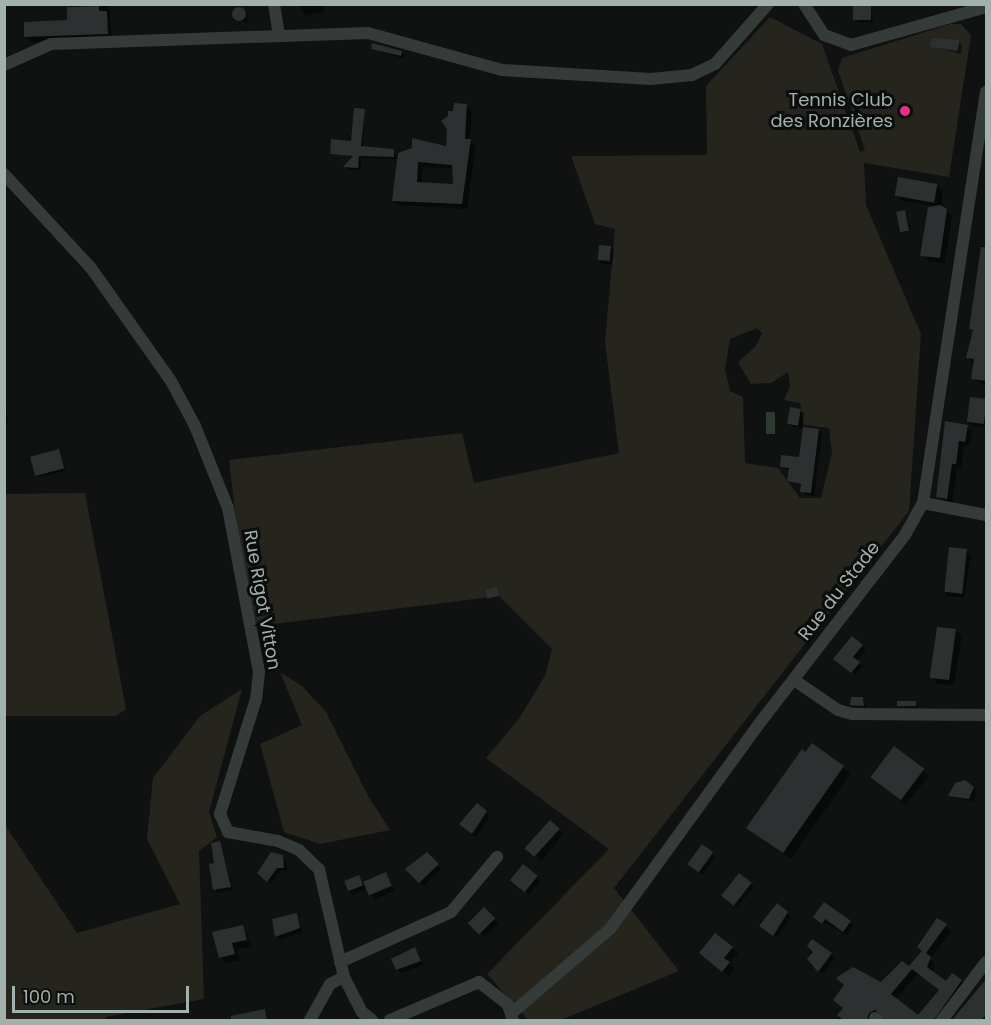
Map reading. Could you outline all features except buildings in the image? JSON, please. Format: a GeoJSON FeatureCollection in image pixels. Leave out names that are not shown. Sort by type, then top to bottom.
{"type":"FeatureCollection","features":[{"type":"Feature","properties":{"kind":"street"},"geometry":{"type":"LineString","coordinates":[[274,4],[279,34]]}},
{"type":"Feature","properties":{"kind":"street"},"geometry":{"type":"LineString","coordinates":[[4,65],[51,44],[279,34],[368,33],[502,70],[651,79],[692,75],[715,64],[768,4]]}},
{"type":"Feature","properties":{"kind":"street"},"geometry":{"type":"LineString","coordinates":[[804,4],[824,36],[850,45],[987,7]]}},
{"type":"Feature","properties":{"kind":"street","name":"Rue du Stade"},"geometry":{"type":"LineString","coordinates":[[511,1013],[610,928],[905,535],[923,503],[987,92]]}},
{"type":"Feature","properties":{"kind":"street","name":"Rue Rigot Vitton"},"geometry":{"type":"LineString","coordinates":[[4,174],[91,268],[171,381],[195,426],[228,508],[259,672],[256,699],[219,814],[228,832],[278,841],[311,858],[319,869],[344,978],[362,1012],[372,1020]]}},
{"type":"Feature","properties":{"kind":"street"},"geometry":{"type":"LineString","coordinates":[[923,503],[987,515]]}},
{"type":"Feature","properties":{"kind":"street"},"geometry":{"type":"LineString","coordinates":[[794,680],[838,710],[852,714],[987,715]]}},
{"type":"Feature","properties":{"kind":"street"},"geometry":{"type":"LineString","coordinates":[[340,962],[451,912],[497,857]]}},
{"type":"Feature","properties":{"kind":"street"},"geometry":{"type":"LineString","coordinates":[[942,1020],[987,962]]}},
{"type":"Feature","properties":{"kind":"street"},"geometry":{"type":"LineString","coordinates":[[310,1020],[330,984],[344,978]]}},
{"type":"Feature","properties":{"kind":"street"},"geometry":{"type":"LineString","coordinates":[[390,1020],[468,984],[479,982],[488,986],[511,1013]]}},
{"type":"Feature","properties":{"kind":"shaded area"},"geometry":{"type":"Polygon","coordinates":[[[770,17],[822,44],[860,152],[865,150],[838,70],[842,58],[950,24],[961,24],[971,35],[949,177],[864,163],[866,205],[921,334],[909,511],[614,888],[679,971],[561,1020],[528,1020],[487,974],[609,849],[486,758],[518,720],[545,676],[552,649],[499,596],[257,626],[237,527],[229,460],[462,433],[474,483],[619,453],[605,343],[615,229],[595,224],[571,156],[707,155],[706,86],[770,17]],[[757,328],[730,339],[725,369],[730,391],[743,397],[745,463],[778,468],[800,498],[821,498],[832,453],[829,428],[804,425],[800,403],[784,400],[790,386],[788,372],[771,383],[751,384],[738,362],[755,347],[762,333],[757,328]]]}},
{"type":"Feature","properties":{"kind":"shaded area"},"geometry":{"type":"Polygon","coordinates":[[[766,412],[775,412],[775,434],[766,434],[766,412]]]}},
{"type":"Feature","properties":{"kind":"shaded area"},"geometry":{"type":"Polygon","coordinates":[[[85,493],[126,709],[116,716],[5,716],[5,494],[85,493]]]}},
{"type":"Feature","properties":{"kind":"shaded area"},"geometry":{"type":"Polygon","coordinates":[[[280,672],[302,686],[326,712],[368,796],[390,830],[320,844],[284,832],[260,744],[302,725],[280,672]]]}},
{"type":"Feature","properties":{"kind":"shaded area"},"geometry":{"type":"Polygon","coordinates":[[[242,689],[209,812],[217,837],[199,851],[204,999],[106,1017],[105,1020],[5,1020],[5,825],[77,933],[180,904],[147,839],[153,778],[200,716],[242,689]]]}},
{"type":"Feature","properties":{"kind":"place","name":"Tennis Club des Ronzières"},"geometry":{"type":"Point","coordinates":[905,111]}}]}
